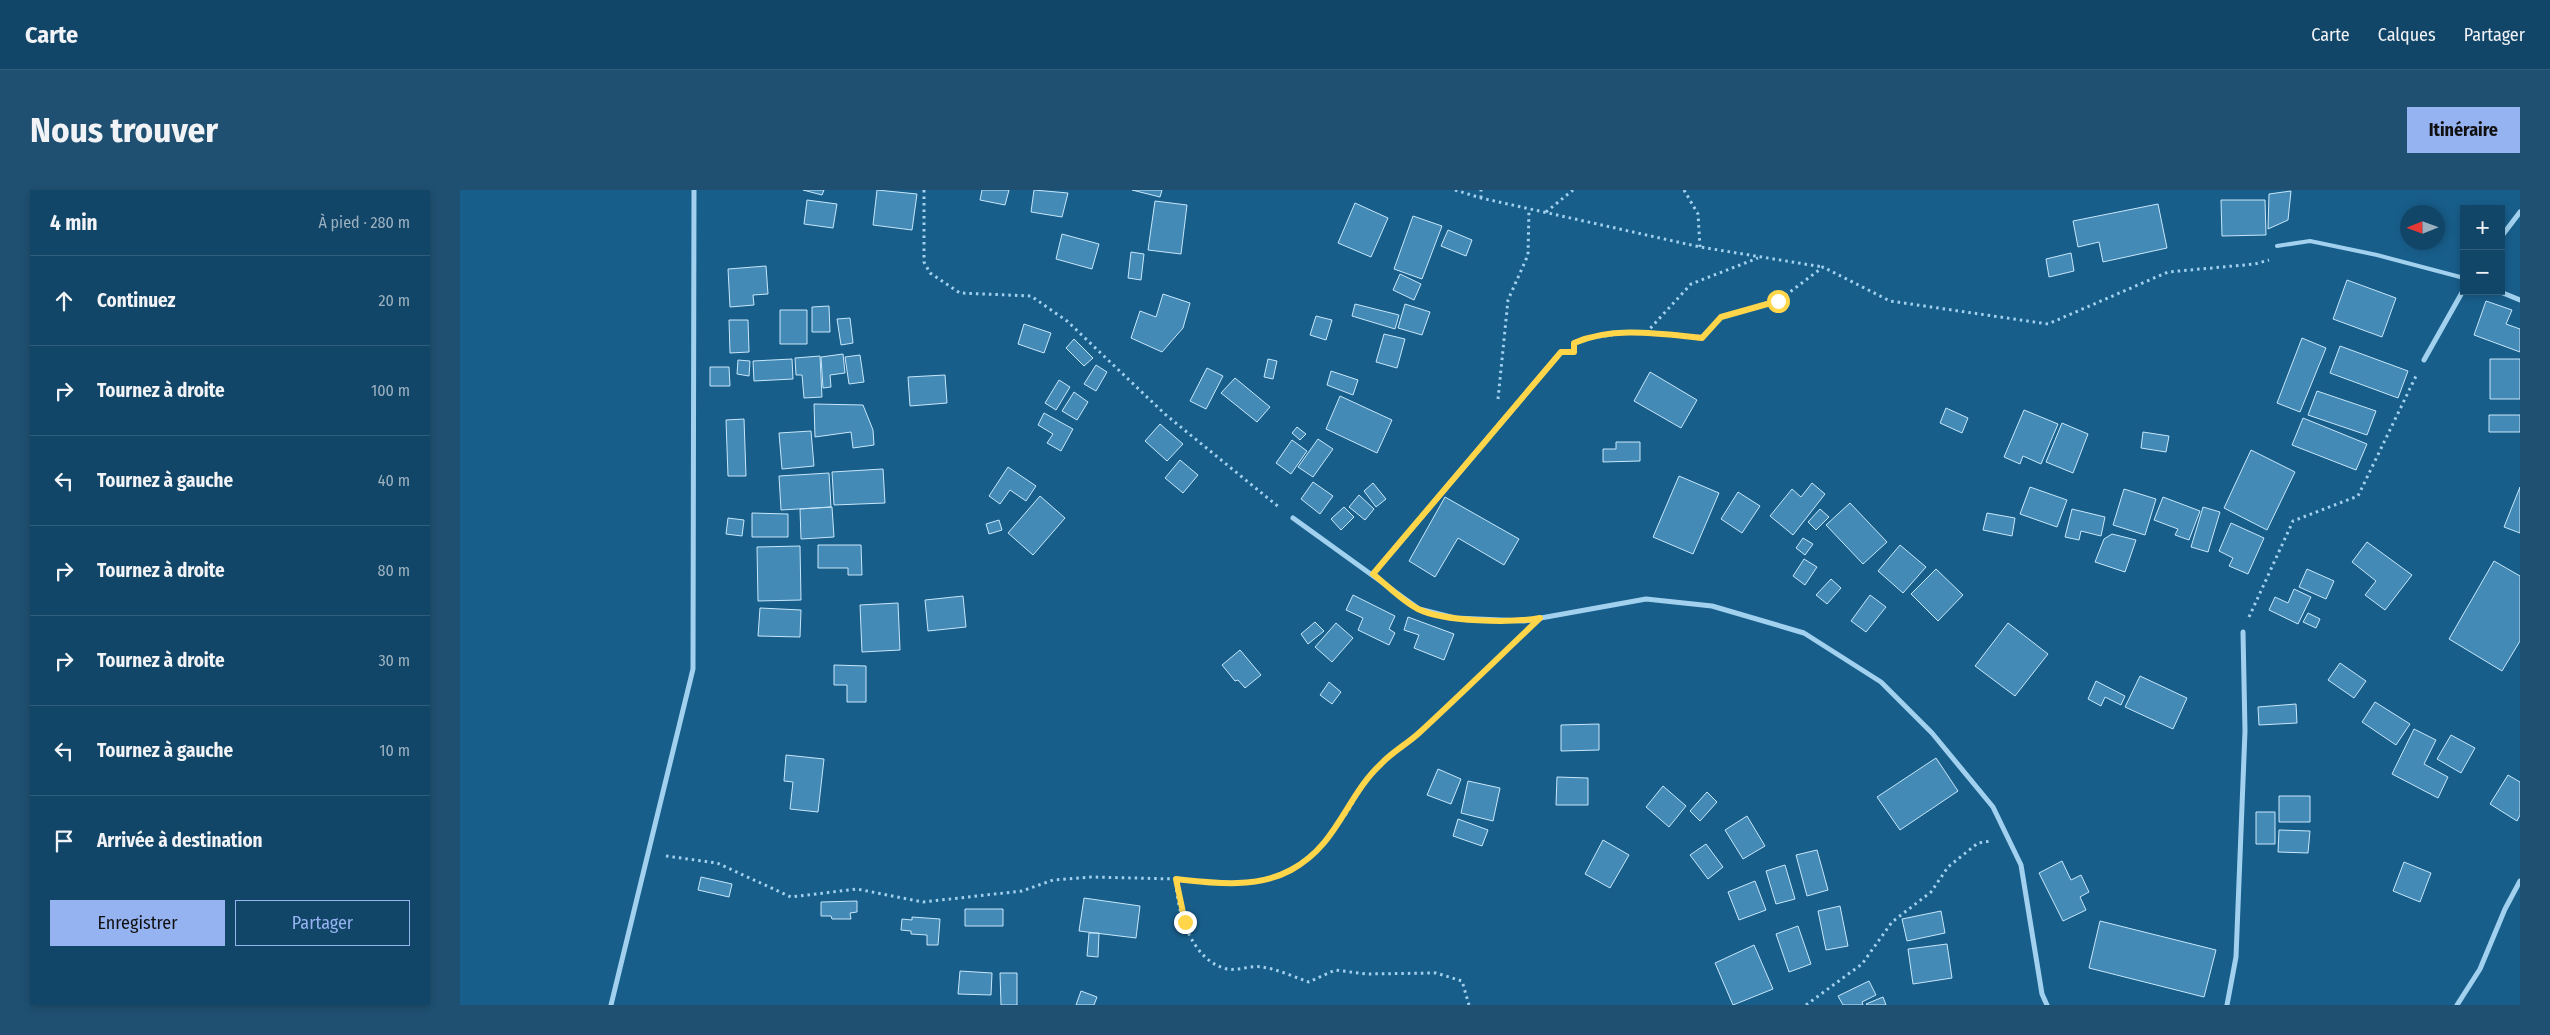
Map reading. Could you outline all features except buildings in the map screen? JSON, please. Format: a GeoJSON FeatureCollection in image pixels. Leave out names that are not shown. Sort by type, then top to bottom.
{"type":"FeatureCollection","features":[{"type":"Feature","properties":{"kind":"street"},"geometry":{"type":"LineString","coordinates":[[611,1005],[692,669],[694,190]]}},
{"type":"Feature","properties":{"kind":"street"},"geometry":{"type":"LineString","coordinates":[[2505,232],[2520,212]]}},
{"type":"Feature","properties":{"kind":"street"},"geometry":{"type":"LineString","coordinates":[[2505,294],[2520,300]]}},
{"type":"Feature","properties":{"kind":"street"},"geometry":{"type":"LineString","coordinates":[[2424,360],[2461,295]]}},
{"type":"Feature","properties":{"kind":"street"},"geometry":{"type":"LineString","coordinates":[[1373,574],[1561,352],[1574,352]]}},
{"type":"Feature","properties":{"kind":"street"},"geometry":{"type":"LineString","coordinates":[[1292,518],[1373,574],[1419,609],[1455,618],[1524,621],[1646,599],[1712,606],[1804,632],[1881,682],[1932,733],[1993,807],[2021,865],[2042,994],[2046,1005]]}},
{"type":"Feature","properties":{"kind":"street"},"geometry":{"type":"LineString","coordinates":[[2227,1005],[2236,957],[2245,731],[2243,632]]}},
{"type":"Feature","properties":{"kind":"street"},"geometry":{"type":"LineString","coordinates":[[2458,1005],[2480,970],[2505,908],[2520,881]]}},
{"type":"Feature","properties":{"kind":"lane"},"geometry":{"type":"LineString","coordinates":[[2277,246],[2310,241],[2377,255],[2460,277]]}},
{"type":"Feature","properties":{"kind":"path"},"geometry":{"type":"LineString","coordinates":[[924,190],[924,262],[930,273],[960,293],[1031,296],[1067,321],[1166,416],[1292,518]]}},
{"type":"Feature","properties":{"kind":"path"},"geometry":{"type":"LineString","coordinates":[[1455,190],[1529,209],[1700,246],[1823,267],[1890,301],[1961,314],[2048,324],[2168,272],[2255,264]]}},
{"type":"Feature","properties":{"kind":"path"},"geometry":{"type":"LineString","coordinates":[[1481,190],[1481,198]]}},
{"type":"Feature","properties":{"kind":"path"},"geometry":{"type":"LineString","coordinates":[[1546,212],[1572,190]]}},
{"type":"Feature","properties":{"kind":"path"},"geometry":{"type":"LineString","coordinates":[[1684,190],[1698,214],[1700,246]]}},
{"type":"Feature","properties":{"kind":"path"},"geometry":{"type":"LineString","coordinates":[[1494,431],[1508,300],[1528,255],[1529,209]]}},
{"type":"Feature","properties":{"kind":"path"},"geometry":{"type":"LineString","coordinates":[[1646,333],[1691,284],[1760,257]]}},
{"type":"Feature","properties":{"kind":"path"},"geometry":{"type":"LineString","coordinates":[[1574,352],[1574,343],[1582,340],[1631,332],[1702,338],[1721,317],[1778,301],[1823,267]]}},
{"type":"Feature","properties":{"kind":"path"},"geometry":{"type":"LineString","coordinates":[[2243,632],[2257,595],[2293,521],[2358,496],[2424,360]]}},
{"type":"Feature","properties":{"kind":"path"},"geometry":{"type":"LineString","coordinates":[[648,852],[717,864],[791,897],[856,889],[923,902],[1022,891],[1053,880],[1090,876],[1176,879],[1225,884],[1263,880],[1291,870],[1323,845],[1365,782],[1381,763],[1417,735],[1540,618]]}},
{"type":"Feature","properties":{"kind":"path"},"geometry":{"type":"LineString","coordinates":[[1806,1005],[1862,964],[1892,922],[1931,892],[1948,867],[1978,843],[2009,840]]}},
{"type":"Feature","properties":{"kind":"path"},"geometry":{"type":"LineString","coordinates":[[1176,879],[1185,922],[1193,944],[1209,961],[1228,969],[1261,966],[1309,982],[1335,970],[1366,974],[1436,973],[1462,981],[1469,1005]]}},
{"type":"Feature","properties":{"kind":"route"},"geometry":{"type":"LineString","coordinates":[[1185,922],[1176,887],[1176,879],[1225,884],[1263,880],[1291,870],[1323,845],[1365,782],[1381,763],[1417,735],[1540,618],[1524,621],[1455,618],[1419,609],[1373,574],[1561,352],[1574,352],[1574,343],[1582,340],[1631,332],[1702,338],[1721,317],[1778,301]]}}]}
